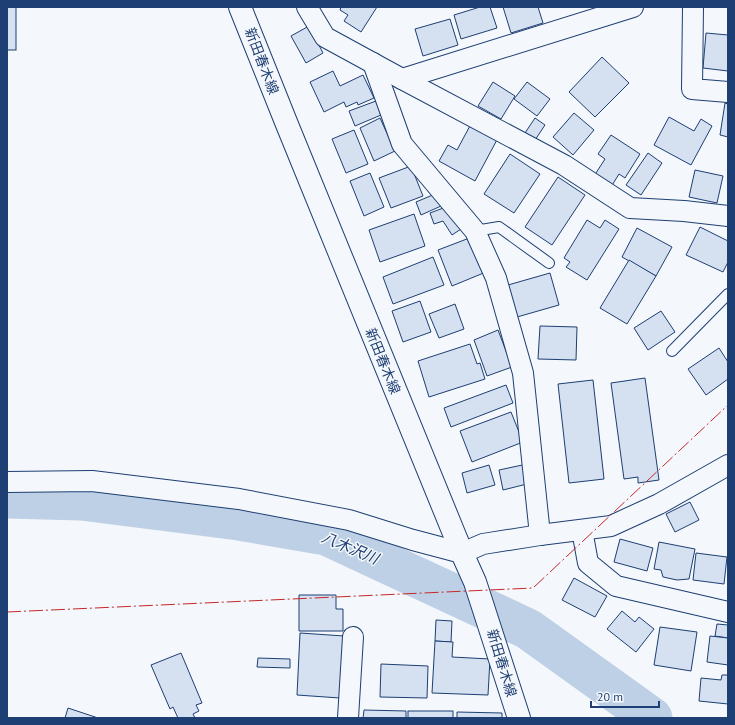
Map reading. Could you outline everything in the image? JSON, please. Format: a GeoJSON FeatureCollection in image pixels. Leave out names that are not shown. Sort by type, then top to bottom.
{"type":"FeatureCollection","features":[{"type":"Feature","properties":{"kind":"main road","name":"新田春木線"},"geometry":{"type":"LineString","coordinates":[[240,7],[475,582],[519,718]]}},
{"type":"Feature","properties":{"kind":"street"},"geometry":{"type":"LineString","coordinates":[[307,7],[324,37],[564,166],[630,208],[684,211],[728,216]]}},
{"type":"Feature","properties":{"kind":"street"},"geometry":{"type":"LineString","coordinates":[[402,79],[633,7]]}},
{"type":"Feature","properties":{"kind":"street"},"geometry":{"type":"LineString","coordinates":[[693,7],[692,89],[728,92]]}},
{"type":"Feature","properties":{"kind":"street"},"geometry":{"type":"LineString","coordinates":[[373,63],[402,144],[475,231],[496,278],[523,373],[540,534]]}},
{"type":"Feature","properties":{"kind":"street"},"geometry":{"type":"LineString","coordinates":[[7,482],[92,481],[239,499],[349,520],[413,540],[462,553],[483,544],[540,534],[611,526],[659,504],[728,465]]}},
{"type":"Feature","properties":{"kind":"street"},"geometry":{"type":"LineString","coordinates":[[582,530],[588,564],[616,586],[728,612]]}},
{"type":"Feature","properties":{"kind":"street"},"geometry":{"type":"LineString","coordinates":[[348,718],[353,637]]}},
{"type":"Feature","properties":{"kind":"lane"},"geometry":{"type":"LineString","coordinates":[[475,231],[499,227],[549,263]]}},
{"type":"Feature","properties":{"kind":"lane"},"geometry":{"type":"LineString","coordinates":[[672,351],[728,294]]}},
{"type":"Feature","properties":{"kind":"building"},"geometry":{"type":"Polygon","coordinates":[[[7,7],[16,7],[16,50],[7,50],[7,7]]]}},
{"type":"Feature","properties":{"kind":"building"},"geometry":{"type":"Polygon","coordinates":[[[341,7],[377,7],[361,32],[344,21],[348,15],[340,10],[341,7]]]}},
{"type":"Feature","properties":{"kind":"building"},"geometry":{"type":"Polygon","coordinates":[[[480,7],[490,7],[497,28],[461,39],[454,15],[480,7]]]}},
{"type":"Feature","properties":{"kind":"building"},"geometry":{"type":"Polygon","coordinates":[[[503,7],[538,7],[543,23],[511,33],[503,7]]]}},
{"type":"Feature","properties":{"kind":"building"},"geometry":{"type":"Polygon","coordinates":[[[450,19],[458,45],[423,56],[415,29],[450,19]]]}},
{"type":"Feature","properties":{"kind":"building"},"geometry":{"type":"Polygon","coordinates":[[[309,26],[323,53],[306,63],[291,36],[309,26]]]}},
{"type":"Feature","properties":{"kind":"building"},"geometry":{"type":"Polygon","coordinates":[[[706,33],[728,35],[728,71],[703,68],[706,33]]]}},
{"type":"Feature","properties":{"kind":"building"},"geometry":{"type":"Polygon","coordinates":[[[602,57],[629,83],[595,117],[569,92],[602,57]]]}},
{"type":"Feature","properties":{"kind":"building"},"geometry":{"type":"Polygon","coordinates":[[[333,71],[340,86],[363,75],[374,98],[358,105],[357,102],[346,107],[344,102],[324,112],[310,82],[333,71]]]}},
{"type":"Feature","properties":{"kind":"building"},"geometry":{"type":"Polygon","coordinates":[[[493,82],[515,96],[501,119],[478,106],[493,82]]]}},
{"type":"Feature","properties":{"kind":"building"},"geometry":{"type":"Polygon","coordinates":[[[527,82],[550,99],[537,116],[514,99],[527,82]]]}},
{"type":"Feature","properties":{"kind":"building"},"geometry":{"type":"Polygon","coordinates":[[[376,101],[381,115],[355,126],[349,111],[376,101]]]}},
{"type":"Feature","properties":{"kind":"building"},"geometry":{"type":"Polygon","coordinates":[[[725,103],[728,104],[728,137],[720,135],[725,103]]]}},
{"type":"Feature","properties":{"kind":"building"},"geometry":{"type":"Polygon","coordinates":[[[574,113],[594,130],[573,155],[553,137],[574,113]]]}},
{"type":"Feature","properties":{"kind":"building"},"geometry":{"type":"Polygon","coordinates":[[[669,117],[694,131],[701,119],[712,126],[691,165],[654,145],[669,117]]]}},
{"type":"Feature","properties":{"kind":"building"},"geometry":{"type":"Polygon","coordinates":[[[380,118],[395,151],[374,161],[360,128],[380,118]]]}},
{"type":"Feature","properties":{"kind":"building"},"geometry":{"type":"Polygon","coordinates":[[[535,118],[545,125],[535,140],[525,133],[535,118]]]}},
{"type":"Feature","properties":{"kind":"building"},"geometry":{"type":"Polygon","coordinates":[[[472,122],[499,136],[475,181],[439,161],[448,145],[457,150],[472,122]]]}},
{"type":"Feature","properties":{"kind":"building"},"geometry":{"type":"Polygon","coordinates":[[[354,130],[368,164],[346,173],[332,139],[354,130]]]}},
{"type":"Feature","properties":{"kind":"building"},"geometry":{"type":"Polygon","coordinates":[[[611,135],[640,154],[625,178],[619,174],[611,187],[594,176],[605,159],[598,154],[611,135]]]}},
{"type":"Feature","properties":{"kind":"building"},"geometry":{"type":"Polygon","coordinates":[[[648,153],[662,163],[641,195],[626,185],[648,153]]]}},
{"type":"Feature","properties":{"kind":"building"},"geometry":{"type":"Polygon","coordinates":[[[510,154],[540,174],[514,213],[484,194],[510,154]]]}},
{"type":"Feature","properties":{"kind":"building"},"geometry":{"type":"Polygon","coordinates":[[[411,166],[423,196],[391,208],[379,178],[411,166]]]}},
{"type":"Feature","properties":{"kind":"building"},"geometry":{"type":"Polygon","coordinates":[[[695,170],[723,176],[717,203],[689,197],[695,170]]]}},
{"type":"Feature","properties":{"kind":"building"},"geometry":{"type":"Polygon","coordinates":[[[370,173],[384,207],[364,216],[350,181],[370,173]]]}},
{"type":"Feature","properties":{"kind":"building"},"geometry":{"type":"Polygon","coordinates":[[[558,177],[585,195],[552,245],[525,227],[558,177]]]}},
{"type":"Feature","properties":{"kind":"building"},"geometry":{"type":"Polygon","coordinates":[[[435,194],[441,206],[421,215],[416,202],[435,194]]]}},
{"type":"Feature","properties":{"kind":"building"},"geometry":{"type":"Polygon","coordinates":[[[446,207],[461,229],[452,235],[443,221],[434,224],[430,213],[446,207]]]}},
{"type":"Feature","properties":{"kind":"building"},"geometry":{"type":"Polygon","coordinates":[[[414,214],[425,246],[380,262],[369,230],[414,214]]]}},
{"type":"Feature","properties":{"kind":"building"},"geometry":{"type":"Polygon","coordinates":[[[587,220],[600,228],[605,220],[619,229],[587,280],[566,267],[570,262],[564,258],[587,220]]]}},
{"type":"Feature","properties":{"kind":"building"},"geometry":{"type":"Polygon","coordinates":[[[700,227],[728,241],[728,262],[723,272],[686,255],[700,227]]]}},
{"type":"Feature","properties":{"kind":"building"},"geometry":{"type":"Polygon","coordinates":[[[637,228],[672,247],[656,276],[622,257],[637,228]]]}},
{"type":"Feature","properties":{"kind":"building"},"geometry":{"type":"Polygon","coordinates":[[[472,237],[486,272],[452,286],[438,250],[472,237]]]}},
{"type":"Feature","properties":{"kind":"building"},"geometry":{"type":"Polygon","coordinates":[[[433,257],[444,285],[393,304],[383,277],[433,257]]]}},
{"type":"Feature","properties":{"kind":"building"},"geometry":{"type":"Polygon","coordinates":[[[629,260],[656,276],[627,324],[600,308],[629,260]]]}},
{"type":"Feature","properties":{"kind":"building"},"geometry":{"type":"Polygon","coordinates":[[[550,273],[559,305],[517,317],[508,285],[550,273]]]}},
{"type":"Feature","properties":{"kind":"building"},"geometry":{"type":"Polygon","coordinates":[[[420,301],[431,332],[403,342],[392,311],[420,301]]]}},
{"type":"Feature","properties":{"kind":"building"},"geometry":{"type":"Polygon","coordinates":[[[455,304],[464,329],[439,338],[429,314],[455,304]]]}},
{"type":"Feature","properties":{"kind":"building"},"geometry":{"type":"Polygon","coordinates":[[[661,311],[675,332],[648,350],[634,328],[661,311]]]}},
{"type":"Feature","properties":{"kind":"building"},"geometry":{"type":"Polygon","coordinates":[[[540,326],[577,327],[576,360],[538,359],[540,326]]]}},
{"type":"Feature","properties":{"kind":"building"},"geometry":{"type":"Polygon","coordinates":[[[498,330],[512,367],[487,376],[474,340],[498,330]]]}},
{"type":"Feature","properties":{"kind":"building"},"geometry":{"type":"Polygon","coordinates":[[[470,344],[477,364],[480,363],[485,379],[429,397],[418,361],[470,344]]]}},
{"type":"Feature","properties":{"kind":"building"},"geometry":{"type":"Polygon","coordinates":[[[719,348],[728,362],[728,379],[706,395],[688,369],[719,348]]]}},
{"type":"Feature","properties":{"kind":"building"},"geometry":{"type":"Polygon","coordinates":[[[645,378],[659,480],[638,483],[638,477],[624,479],[611,383],[645,378]]]}},
{"type":"Feature","properties":{"kind":"building"},"geometry":{"type":"Polygon","coordinates":[[[593,380],[604,479],[569,483],[558,384],[593,380]]]}},
{"type":"Feature","properties":{"kind":"building"},"geometry":{"type":"Polygon","coordinates":[[[506,385],[513,403],[451,427],[444,408],[506,385]]]}},
{"type":"Feature","properties":{"kind":"building"},"geometry":{"type":"Polygon","coordinates":[[[511,412],[523,442],[472,462],[460,431],[511,412]]]}},
{"type":"Feature","properties":{"kind":"building"},"geometry":{"type":"Polygon","coordinates":[[[527,464],[531,483],[503,490],[499,470],[527,464]]]}},
{"type":"Feature","properties":{"kind":"building"},"geometry":{"type":"Polygon","coordinates":[[[489,465],[495,485],[467,493],[462,473],[489,465]]]}},
{"type":"Feature","properties":{"kind":"building"},"geometry":{"type":"Polygon","coordinates":[[[690,502],[699,520],[675,532],[666,514],[690,502]]]}},
{"type":"Feature","properties":{"kind":"building"},"geometry":{"type":"Polygon","coordinates":[[[620,539],[653,548],[647,571],[614,562],[620,539]]]}},
{"type":"Feature","properties":{"kind":"building"},"geometry":{"type":"Polygon","coordinates":[[[659,542],[695,549],[689,579],[677,580],[663,577],[661,570],[654,569],[659,542]]]}},
{"type":"Feature","properties":{"kind":"building"},"geometry":{"type":"Polygon","coordinates":[[[696,553],[727,557],[724,584],[693,580],[696,553]]]}},
{"type":"Feature","properties":{"kind":"building"},"geometry":{"type":"Polygon","coordinates":[[[574,578],[607,596],[595,617],[562,600],[574,578]]]}},
{"type":"Feature","properties":{"kind":"building"},"geometry":{"type":"Polygon","coordinates":[[[299,595],[336,595],[336,609],[343,609],[343,631],[299,631],[299,595]]]}},
{"type":"Feature","properties":{"kind":"building"},"geometry":{"type":"Polygon","coordinates":[[[622,611],[635,622],[639,617],[654,629],[636,652],[607,629],[622,611]]]}},
{"type":"Feature","properties":{"kind":"building"},"geometry":{"type":"Polygon","coordinates":[[[436,620],[452,621],[451,642],[435,641],[436,620]]]}},
{"type":"Feature","properties":{"kind":"building"},"geometry":{"type":"Polygon","coordinates":[[[717,624],[728,625],[728,638],[715,636],[717,624]]]}},
{"type":"Feature","properties":{"kind":"building"},"geometry":{"type":"Polygon","coordinates":[[[660,627],[697,632],[691,671],[654,665],[660,627]]]}},
{"type":"Feature","properties":{"kind":"building"},"geometry":{"type":"Polygon","coordinates":[[[300,633],[344,636],[340,698],[297,695],[300,633]]]}},
{"type":"Feature","properties":{"kind":"building"},"geometry":{"type":"Polygon","coordinates":[[[710,636],[728,638],[728,665],[707,662],[710,636]]]}},
{"type":"Feature","properties":{"kind":"building"},"geometry":{"type":"Polygon","coordinates":[[[435,641],[453,642],[452,657],[490,659],[488,695],[432,693],[435,641]]]}},
{"type":"Feature","properties":{"kind":"building"},"geometry":{"type":"Polygon","coordinates":[[[181,653],[202,703],[196,705],[199,711],[193,714],[195,718],[178,718],[173,707],[170,709],[151,665],[181,653]]]}},
{"type":"Feature","properties":{"kind":"building"},"geometry":{"type":"Polygon","coordinates":[[[258,658],[290,659],[290,668],[257,667],[258,658]]]}},
{"type":"Feature","properties":{"kind":"building"},"geometry":{"type":"Polygon","coordinates":[[[381,664],[428,666],[427,698],[380,697],[381,664]]]}},
{"type":"Feature","properties":{"kind":"building"},"geometry":{"type":"Polygon","coordinates":[[[722,675],[728,675],[728,704],[699,701],[701,678],[721,680],[722,675]]]}},
{"type":"Feature","properties":{"kind":"building"},"geometry":{"type":"Polygon","coordinates":[[[68,708],[98,718],[65,718],[68,708]]]}},
{"type":"Feature","properties":{"kind":"building"},"geometry":{"type":"Polygon","coordinates":[[[364,710],[406,711],[406,718],[363,718],[364,710]]]}},
{"type":"Feature","properties":{"kind":"building"},"geometry":{"type":"Polygon","coordinates":[[[408,711],[453,711],[453,718],[408,718],[408,711]]]}},
{"type":"Feature","properties":{"kind":"building"},"geometry":{"type":"Polygon","coordinates":[[[457,712],[502,713],[502,718],[457,718],[457,712]]]}},
{"type":"Feature","properties":{"kind":"waterway","name":"八木沢川"},"geometry":{"type":"LineString","coordinates":[[7,498],[81,500],[239,520],[326,535],[528,629],[652,718]]}},
{"type":"Feature","properties":{"kind":"power"},"geometry":{"type":"LineString","coordinates":[[7,612],[533,588],[728,405]]}}]}
